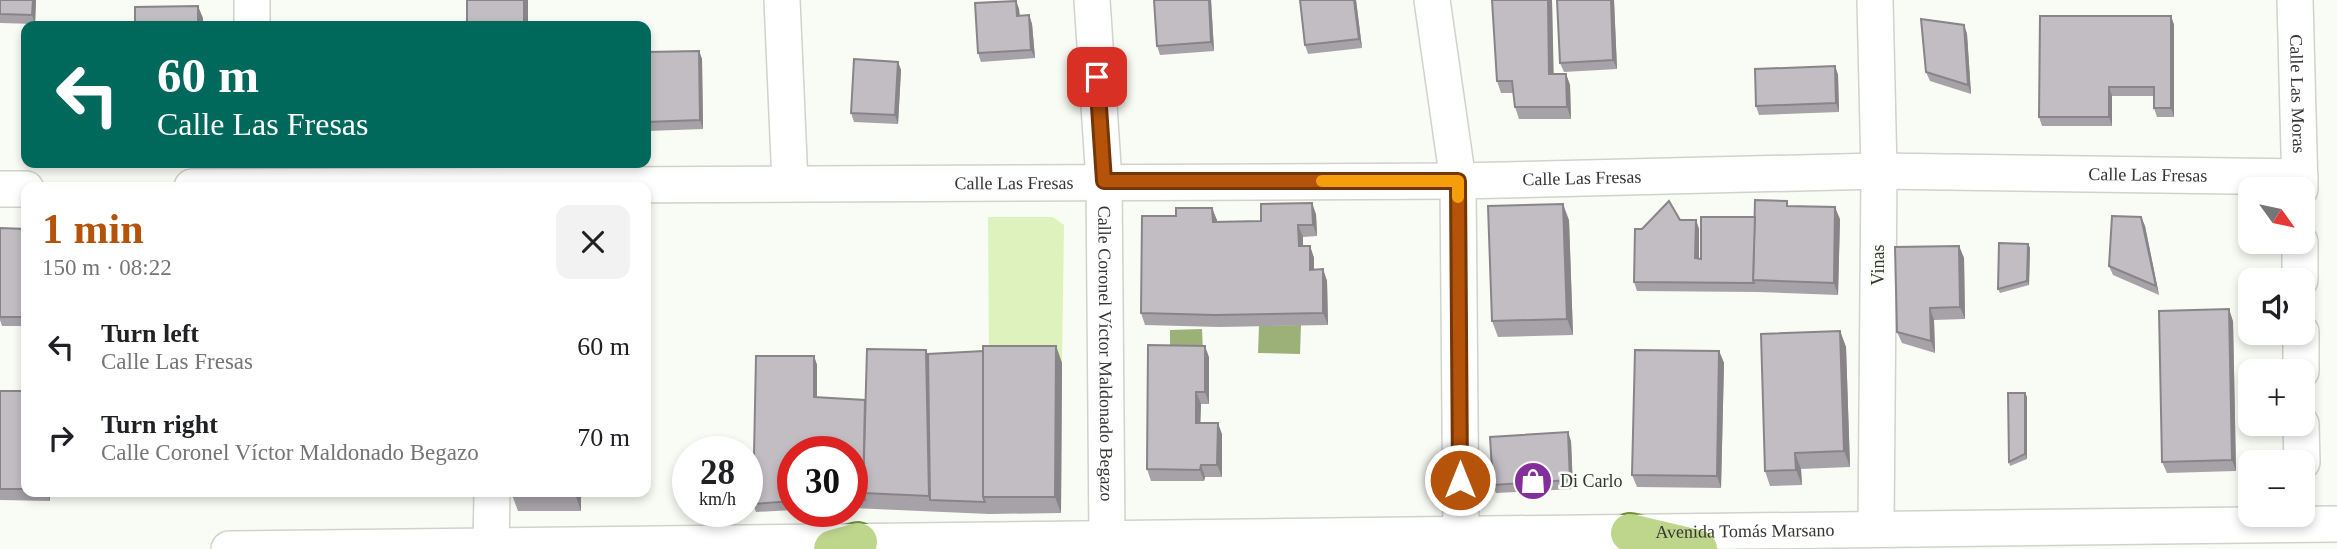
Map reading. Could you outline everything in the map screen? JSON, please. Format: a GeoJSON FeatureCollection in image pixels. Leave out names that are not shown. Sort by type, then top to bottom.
{"type":"FeatureCollection","features":[{"type":"Feature","properties":{"kind":"main road"},"geometry":{"type":"LineString","coordinates":[[1630,533],[1698,549]]}},
{"type":"Feature","properties":{"kind":"street"},"geometry":{"type":"LineString","coordinates":[[252,0],[252,21]]}},
{"type":"Feature","properties":{"kind":"street"},"geometry":{"type":"LineString","coordinates":[[782,0],[790,183]]}},
{"type":"Feature","properties":{"kind":"street","name":"Calle Coronel Víctor Maldonado Begazo"},"geometry":{"type":"LineString","coordinates":[[1092,0],[1104,181],[1107,538]]}},
{"type":"Feature","properties":{"kind":"street"},"geometry":{"type":"LineString","coordinates":[[1432,0],[1458,181],[1461,535]]}},
{"type":"Feature","properties":{"kind":"street","name":"Vinas"},"geometry":{"type":"LineString","coordinates":[[1875,0],[1879,171],[1877,529]]}},
{"type":"Feature","properties":{"kind":"street","name":"Calle Las Moras"},"geometry":{"type":"LineString","coordinates":[[2295,0],[2300,177]]}},
{"type":"Feature","properties":{"kind":"street","name":"Calle Las Fresas"},"geometry":{"type":"LineString","coordinates":[[651,185],[1458,181],[1879,171],[2238,181]]}},
{"type":"Feature","properties":{"kind":"street"},"geometry":{"type":"LineString","coordinates":[[0,189],[21,189]]}},
{"type":"Feature","properties":{"kind":"street"},"geometry":{"type":"LineString","coordinates":[[491,546],[492,497]]}},
{"type":"Feature","properties":{"kind":"street","name":"Avenida Tomás Marsano"},"geometry":{"type":"LineString","coordinates":[[229,549],[845,545],[1107,538],[1630,533],[2238,521]]}},
{"type":"Feature","properties":{"kind":"street","name":"Avenida Tomás Marsano"},"geometry":{"type":"LineString","coordinates":[[2315,521],[2337,524]]}},
{"type":"Feature","properties":{"kind":"shaded area"},"geometry":{"type":"Polygon","coordinates":[[[988,217],[1053,217],[1064,225],[1062,363],[989,363],[988,217]]]}},
{"type":"Feature","properties":{"kind":"shaded area"},"geometry":{"type":"Polygon","coordinates":[[[1301,325],[1300,354],[1258,353],[1259,326],[1301,325]]]}},
{"type":"Feature","properties":{"kind":"shaded area"},"geometry":{"type":"Polygon","coordinates":[[[1202,329],[1203,352],[1170,352],[1170,330],[1202,329]]]}},
{"type":"Feature","properties":{"kind":"building"},"geometry":{"type":"Polygon","coordinates":[[[0,0],[33,0],[32,15],[0,14],[0,0]]]}},
{"type":"Feature","properties":{"kind":"building"},"geometry":{"type":"Polygon","coordinates":[[[467,0],[524,0],[524,21],[467,21],[467,0]]]}},
{"type":"Feature","properties":{"kind":"building"},"geometry":{"type":"Polygon","coordinates":[[[1154,0],[1209,0],[1211,42],[1157,46],[1154,0]]]}},
{"type":"Feature","properties":{"kind":"building"},"geometry":{"type":"Polygon","coordinates":[[[1300,0],[1354,0],[1359,39],[1305,45],[1300,0]]]}},
{"type":"Feature","properties":{"kind":"building"},"geometry":{"type":"Polygon","coordinates":[[[1492,0],[1548,0],[1549,74],[1566,74],[1567,107],[1515,107],[1512,81],[1497,81],[1492,0]]]}},
{"type":"Feature","properties":{"kind":"building"},"geometry":{"type":"Polygon","coordinates":[[[1557,0],[1611,0],[1613,60],[1560,63],[1557,0]]]}},
{"type":"Feature","properties":{"kind":"building"},"geometry":{"type":"Polygon","coordinates":[[[1016,1],[1017,16],[1029,15],[1031,50],[978,53],[975,3],[1016,1]]]}},
{"type":"Feature","properties":{"kind":"building"},"geometry":{"type":"Polygon","coordinates":[[[198,6],[198,21],[135,21],[135,7],[198,6]]]}},
{"type":"Feature","properties":{"kind":"building"},"geometry":{"type":"Polygon","coordinates":[[[2040,16],[2171,16],[2171,108],[2154,108],[2154,87],[2109,87],[2109,117],[2039,117],[2040,16]]]}},
{"type":"Feature","properties":{"kind":"building"},"geometry":{"type":"Polygon","coordinates":[[[1921,19],[1964,25],[1968,85],[1926,72],[1921,19]]]}},
{"type":"Feature","properties":{"kind":"building"},"geometry":{"type":"Polygon","coordinates":[[[699,51],[700,120],[651,122],[651,52],[699,51]]]}},
{"type":"Feature","properties":{"kind":"building"},"geometry":{"type":"Polygon","coordinates":[[[854,59],[898,62],[895,115],[851,113],[854,59]]]}},
{"type":"Feature","properties":{"kind":"building"},"geometry":{"type":"Polygon","coordinates":[[[1835,66],[1836,103],[1756,106],[1755,69],[1835,66]]]}},
{"type":"Feature","properties":{"kind":"building"},"geometry":{"type":"Polygon","coordinates":[[[1755,200],[1787,201],[1787,206],[1835,207],[1834,283],[1753,280],[1755,200]]]}},
{"type":"Feature","properties":{"kind":"building"},"geometry":{"type":"Polygon","coordinates":[[[1669,201],[1680,220],[1696,220],[1695,258],[1701,259],[1701,217],[1755,217],[1754,283],[1634,282],[1635,229],[1642,229],[1669,201]]]}},
{"type":"Feature","properties":{"kind":"building"},"geometry":{"type":"Polygon","coordinates":[[[1312,203],[1313,225],[1298,225],[1299,246],[1310,246],[1310,270],[1323,269],[1323,313],[1141,313],[1142,216],[1176,216],[1176,208],[1212,208],[1213,222],[1261,221],[1261,204],[1312,203]]]}},
{"type":"Feature","properties":{"kind":"building"},"geometry":{"type":"Polygon","coordinates":[[[1563,204],[1567,319],[1492,321],[1488,206],[1563,204]]]}},
{"type":"Feature","properties":{"kind":"building"},"geometry":{"type":"Polygon","coordinates":[[[2112,216],[2141,217],[2156,286],[2109,266],[2112,216]]]}},
{"type":"Feature","properties":{"kind":"building"},"geometry":{"type":"Polygon","coordinates":[[[0,228],[21,229],[21,317],[0,317],[0,228]]]}},
{"type":"Feature","properties":{"kind":"building"},"geometry":{"type":"Polygon","coordinates":[[[1999,243],[2028,244],[2027,281],[1998,289],[1999,243]]]}},
{"type":"Feature","properties":{"kind":"building"},"geometry":{"type":"Polygon","coordinates":[[[1959,246],[1960,307],[1930,308],[1931,341],[1897,332],[1895,247],[1959,246]]]}},
{"type":"Feature","properties":{"kind":"building"},"geometry":{"type":"Polygon","coordinates":[[[2229,309],[2232,460],[2162,462],[2159,311],[2229,309]]]}},
{"type":"Feature","properties":{"kind":"building"},"geometry":{"type":"Polygon","coordinates":[[[1840,331],[1844,451],[1795,453],[1796,470],[1765,471],[1761,334],[1840,331]]]}},
{"type":"Feature","properties":{"kind":"building"},"geometry":{"type":"Polygon","coordinates":[[[1148,345],[1205,346],[1205,392],[1196,392],[1196,423],[1218,423],[1217,465],[1201,465],[1200,470],[1147,469],[1148,345]]]}},
{"type":"Feature","properties":{"kind":"building"},"geometry":{"type":"Polygon","coordinates":[[[983,346],[1056,346],[1055,497],[983,497],[983,346]]]}},
{"type":"Feature","properties":{"kind":"building"},"geometry":{"type":"Polygon","coordinates":[[[867,349],[926,350],[929,496],[868,493],[868,436],[865,436],[867,349]]]}},
{"type":"Feature","properties":{"kind":"building"},"geometry":{"type":"Polygon","coordinates":[[[1635,350],[1719,351],[1717,476],[1632,475],[1635,350]]]}},
{"type":"Feature","properties":{"kind":"building"},"geometry":{"type":"Polygon","coordinates":[[[983,351],[985,502],[930,500],[928,354],[983,351]]]}},
{"type":"Feature","properties":{"kind":"building"},"geometry":{"type":"Polygon","coordinates":[[[756,356],[814,356],[814,397],[865,400],[864,436],[777,436],[777,502],[763,503],[763,436],[754,436],[756,356]]]}},
{"type":"Feature","properties":{"kind":"building"},"geometry":{"type":"Polygon","coordinates":[[[0,391],[21,391],[21,489],[0,489],[0,391]]]}},
{"type":"Feature","properties":{"kind":"building"},"geometry":{"type":"Polygon","coordinates":[[[2008,393],[2025,393],[2025,454],[2009,462],[2008,393]]]}},
{"type":"Feature","properties":{"kind":"building"},"geometry":{"type":"Polygon","coordinates":[[[1568,432],[1570,480],[1493,485],[1490,437],[1568,432]]]}},
{"type":"Feature","properties":{"kind":"slow traffic"},"geometry":{"type":"LineString","coordinates":[[1322,181],[1458,181],[1458,197]]}},
{"type":"Feature","properties":{"kind":"place","name":"Di Carlo"},"geometry":{"type":"Point","coordinates":[1533,481]}},
{"type":"Feature","properties":{"kind":"route"},"geometry":{"type":"LineString","coordinates":[[1097,77],[1104,181],[1458,181],[1460,480]]}}]}
